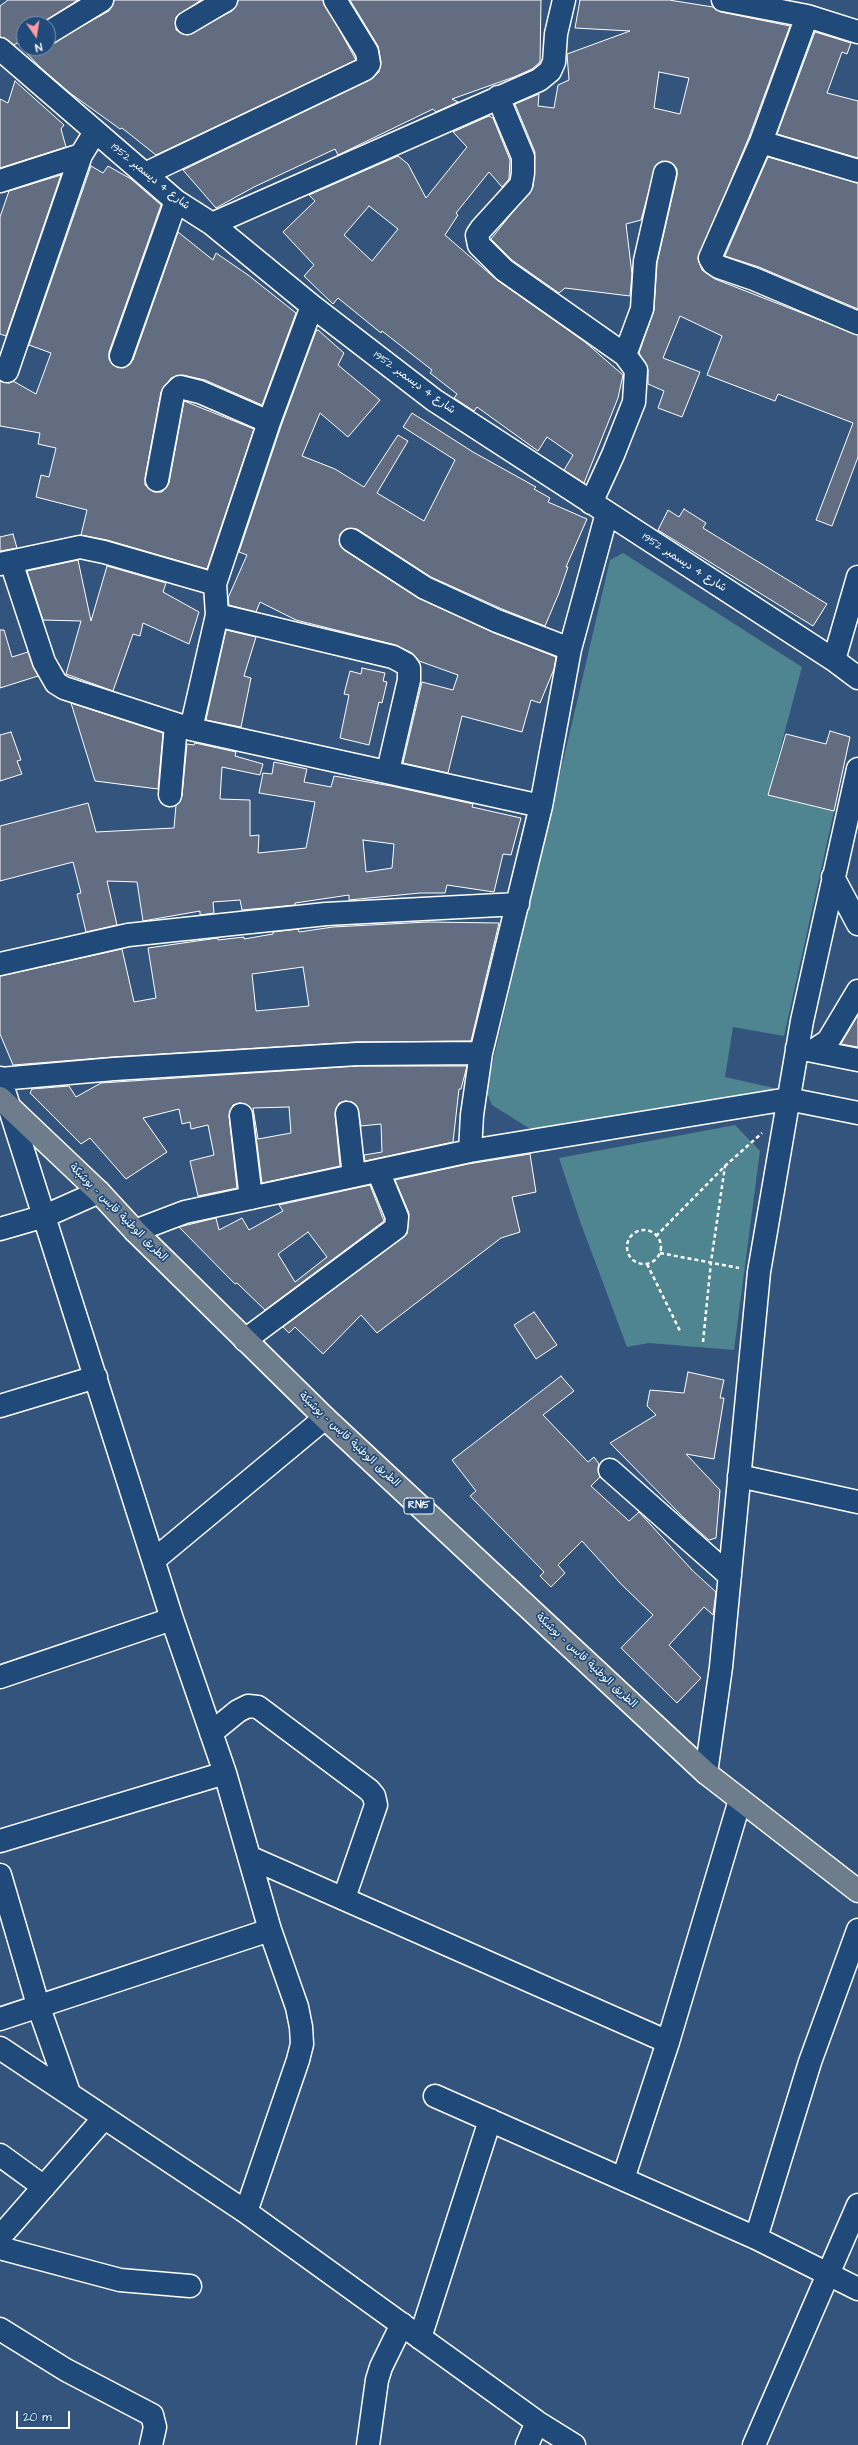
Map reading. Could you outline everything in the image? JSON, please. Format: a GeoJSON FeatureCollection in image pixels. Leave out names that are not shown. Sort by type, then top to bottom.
{"type":"FeatureCollection","features":[{"type":"Feature","properties":{"kind":"main road","name":"الطريق الوطنية قابس - بوشبكة"},"geometry":{"type":"LineString","coordinates":[[5,1103],[99,1192],[134,1231],[325,1418],[706,1773],[858,1891]]}},
{"type":"Feature","properties":{"kind":"street"},"geometry":{"type":"LineString","coordinates":[[56,28],[102,0]]}},
{"type":"Feature","properties":{"kind":"street"},"geometry":{"type":"LineString","coordinates":[[187,23],[226,0]]}},
{"type":"Feature","properties":{"kind":"street"},"geometry":{"type":"LineString","coordinates":[[145,174],[365,69],[369,64],[367,52],[335,0]]}},
{"type":"Feature","properties":{"kind":"street"},"geometry":{"type":"LineString","coordinates":[[212,224],[539,80],[553,67],[556,34],[564,0]]}},
{"type":"Feature","properties":{"kind":"street"},"geometry":{"type":"LineString","coordinates":[[723,0],[807,16],[858,32]]}},
{"type":"Feature","properties":{"kind":"street"},"geometry":{"type":"LineString","coordinates":[[807,16],[761,142],[709,254],[710,259],[719,266],[754,279],[858,323]]}},
{"type":"Feature","properties":{"kind":"street","name":"شارع 4 ديسمبر 1952"},"geometry":{"type":"LineString","coordinates":[[11,51],[94,132],[176,201],[212,224],[312,306],[434,400],[834,660],[858,678]]}},
{"type":"Feature","properties":{"kind":"street"},"geometry":{"type":"LineString","coordinates":[[470,1151],[472,1115],[481,1053],[541,806],[570,649],[599,508],[613,455],[634,402],[636,370],[625,355],[504,270],[479,245],[477,235],[521,184],[524,173],[523,157],[498,97]]}},
{"type":"Feature","properties":{"kind":"street"},"geometry":{"type":"LineString","coordinates":[[7,371],[81,155],[94,132]]}},
{"type":"Feature","properties":{"kind":"street"},"geometry":{"type":"LineString","coordinates":[[761,142],[858,171]]}},
{"type":"Feature","properties":{"kind":"street"},"geometry":{"type":"LineString","coordinates":[[0,181],[81,155]]}},
{"type":"Feature","properties":{"kind":"street"},"geometry":{"type":"LineString","coordinates":[[625,355],[642,310],[645,261],[665,173]]}},
{"type":"Feature","properties":{"kind":"street"},"geometry":{"type":"LineString","coordinates":[[122,356],[176,201]]}},
{"type":"Feature","properties":{"kind":"street"},"geometry":{"type":"LineString","coordinates":[[170,795],[183,726],[217,615],[215,584],[269,422],[312,306]]}},
{"type":"Feature","properties":{"kind":"street"},"geometry":{"type":"LineString","coordinates":[[157,480],[173,394],[180,387],[200,392],[269,422]]}},
{"type":"Feature","properties":{"kind":"street"},"geometry":{"type":"LineString","coordinates":[[352,540],[425,588],[497,621],[570,649]]}},
{"type":"Feature","properties":{"kind":"street"},"geometry":{"type":"LineString","coordinates":[[215,584],[104,552],[80,547],[6,563],[44,662],[56,683],[86,696],[183,726],[541,806]]}},
{"type":"Feature","properties":{"kind":"street"},"geometry":{"type":"LineString","coordinates":[[834,660],[858,577]]}},
{"type":"Feature","properties":{"kind":"street"},"geometry":{"type":"LineString","coordinates":[[217,615],[386,655],[406,664],[409,680],[388,771]]}},
{"type":"Feature","properties":{"kind":"street"},"geometry":{"type":"LineString","coordinates":[[706,1773],[721,1667],[759,1272],[788,1099],[805,1050],[833,877],[858,769]]}},
{"type":"Feature","properties":{"kind":"street"},"geometry":{"type":"LineString","coordinates":[[833,877],[858,924]]}},
{"type":"Feature","properties":{"kind":"street"},"geometry":{"type":"LineString","coordinates":[[0,964],[128,935],[326,914],[518,904]]}},
{"type":"Feature","properties":{"kind":"street"},"geometry":{"type":"LineString","coordinates":[[805,1050],[828,1041],[858,991]]}},
{"type":"Feature","properties":{"kind":"street"},"geometry":{"type":"LineString","coordinates":[[805,1050],[858,1060]]}},
{"type":"Feature","properties":{"kind":"street"},"geometry":{"type":"LineString","coordinates":[[246,2212],[302,2044],[297,2007],[270,1930],[224,1773],[172,1619],[45,1216],[5,1103],[0,1079],[114,1069],[350,1055],[481,1053]]}},
{"type":"Feature","properties":{"kind":"street"},"geometry":{"type":"LineString","coordinates":[[134,1231],[185,1212],[470,1151],[788,1099],[858,1113]]}},
{"type":"Feature","properties":{"kind":"street"},"geometry":{"type":"LineString","coordinates":[[347,1113],[354,1176]]}},
{"type":"Feature","properties":{"kind":"street"},"geometry":{"type":"LineString","coordinates":[[241,1115],[251,1198]]}},
{"type":"Feature","properties":{"kind":"street"},"geometry":{"type":"LineString","coordinates":[[472,1115],[498,1147]]}},
{"type":"Feature","properties":{"kind":"street"},"geometry":{"type":"LineString","coordinates":[[245,1340],[396,1228],[397,1217],[378,1171]]}},
{"type":"Feature","properties":{"kind":"street"},"geometry":{"type":"LineString","coordinates":[[0,1230],[45,1216],[99,1192]]}},
{"type":"Feature","properties":{"kind":"street"},"geometry":{"type":"LineString","coordinates":[[0,1406],[96,1377]]}},
{"type":"Feature","properties":{"kind":"street"},"geometry":{"type":"LineString","coordinates":[[154,1560],[325,1418]]}},
{"type":"Feature","properties":{"kind":"street"},"geometry":{"type":"LineString","coordinates":[[610,1470],[730,1576]]}},
{"type":"Feature","properties":{"kind":"street"},"geometry":{"type":"LineString","coordinates":[[739,1476],[858,1502]]}},
{"type":"Feature","properties":{"kind":"street"},"geometry":{"type":"LineString","coordinates":[[0,1677],[172,1619]]}},
{"type":"Feature","properties":{"kind":"street"},"geometry":{"type":"LineString","coordinates":[[211,1733],[243,1709],[253,1705],[258,1707],[369,1790],[374,1796],[376,1806],[344,1898]]}},
{"type":"Feature","properties":{"kind":"street"},"geometry":{"type":"LineString","coordinates":[[0,1841],[224,1773]]}},
{"type":"Feature","properties":{"kind":"street"},"geometry":{"type":"LineString","coordinates":[[623,2178],[668,2042],[740,1800]]}},
{"type":"Feature","properties":{"kind":"street"},"geometry":{"type":"LineString","coordinates":[[249,1857],[668,2042]]}},
{"type":"Feature","properties":{"kind":"street"},"geometry":{"type":"LineString","coordinates":[[0,1875],[38,2005],[69,2093]]}},
{"type":"Feature","properties":{"kind":"street"},"geometry":{"type":"LineString","coordinates":[[0,2019],[38,2005],[270,1930]]}},
{"type":"Feature","properties":{"kind":"street"},"geometry":{"type":"LineString","coordinates":[[756,2238],[810,2062],[858,1930]]}},
{"type":"Feature","properties":{"kind":"street"},"geometry":{"type":"LineString","coordinates":[[0,2048],[246,2212],[538,2422],[574,2445]]}},
{"type":"Feature","properties":{"kind":"street"},"geometry":{"type":"LineString","coordinates":[[435,2096],[756,2238],[858,2289]]}},
{"type":"Feature","properties":{"kind":"street"},"geometry":{"type":"LineString","coordinates":[[0,2237],[104,2118]]}},
{"type":"Feature","properties":{"kind":"street"},"geometry":{"type":"LineString","coordinates":[[420,2338],[490,2120]]}},
{"type":"Feature","properties":{"kind":"street"},"geometry":{"type":"LineString","coordinates":[[0,2155],[44,2187]]}},
{"type":"Feature","properties":{"kind":"street"},"geometry":{"type":"LineString","coordinates":[[754,2445],[829,2275],[858,2205]]}},
{"type":"Feature","properties":{"kind":"street"},"geometry":{"type":"LineString","coordinates":[[0,2248],[120,2280],[190,2286]]}},
{"type":"Feature","properties":{"kind":"street"},"geometry":{"type":"LineString","coordinates":[[368,2445],[377,2380],[381,2367],[402,2324]]}},
{"type":"Feature","properties":{"kind":"street"},"geometry":{"type":"LineString","coordinates":[[0,2329],[66,2370],[152,2415],[155,2427],[151,2445]]}},
{"type":"Feature","properties":{"kind":"street"},"geometry":{"type":"LineString","coordinates":[[527,2445],[538,2422]]}},
{"type":"Feature","properties":{"kind":"path"},"geometry":{"type":"LineString","coordinates":[[656,1236],[726,1166],[763,1132]]}},
{"type":"Feature","properties":{"kind":"path"},"geometry":{"type":"LineString","coordinates":[[702,1342],[711,1262],[726,1166]]}},
{"type":"Feature","properties":{"kind":"path"},"geometry":{"type":"LineString","coordinates":[[641,1230],[649,1231],[656,1236],[661,1247],[660,1253],[652,1262],[647,1264],[636,1262],[630,1257],[627,1250],[627,1242],[632,1234],[641,1230]]}},
{"type":"Feature","properties":{"kind":"path"},"geometry":{"type":"LineString","coordinates":[[660,1253],[759,1272]]}},
{"type":"Feature","properties":{"kind":"path"},"geometry":{"type":"LineString","coordinates":[[647,1264],[681,1333]]}},
{"type":"Feature","properties":{"kind":"green space"},"geometry":{"type":"Polygon","coordinates":[[[623,553],[802,667],[768,795],[834,811],[784,1036],[733,1027],[725,1077],[774,1088],[772,1093],[543,1137],[492,1105],[486,1091],[610,560],[623,553]]]}},
{"type":"Feature","properties":{"kind":"green space"},"geometry":{"type":"Polygon","coordinates":[[[735,1125],[760,1151],[734,1350],[649,1343],[627,1347],[581,1224],[559,1158],[735,1125]]]}},
{"type":"Feature","properties":{"kind":"building"},"geometry":{"type":"Polygon","coordinates":[[[8,0],[78,0],[53,16],[16,16],[16,44],[14,45],[0,37],[0,6],[8,0]]]}},
{"type":"Feature","properties":{"kind":"building"},"geometry":{"type":"Polygon","coordinates":[[[114,0],[201,0],[176,17],[176,30],[187,35],[232,11],[238,0],[323,0],[356,60],[156,155],[122,128],[120,129],[70,93],[29,56],[56,56],[56,41],[109,11],[114,0]]]}},
{"type":"Feature","properties":{"kind":"building"},"geometry":{"type":"Polygon","coordinates":[[[350,0],[541,0],[540,62],[532,69],[514,77],[452,99],[458,102],[436,112],[433,109],[338,155],[335,149],[254,187],[216,208],[183,170],[370,80],[379,72],[381,62],[378,46],[350,0]]]}},
{"type":"Feature","properties":{"kind":"building"},"geometry":{"type":"Polygon","coordinates":[[[580,0],[669,0],[713,7],[721,12],[790,26],[749,137],[698,259],[702,270],[715,279],[858,335],[858,457],[832,526],[816,520],[853,423],[778,394],[775,401],[707,375],[722,336],[680,316],[663,358],[700,372],[682,417],[658,408],[664,391],[648,384],[648,370],[639,353],[654,310],[657,263],[677,176],[677,169],[673,164],[662,161],[656,165],[641,220],[626,224],[632,274],[630,296],[565,288],[559,293],[512,260],[491,239],[533,187],[535,152],[515,104],[539,94],[538,106],[554,108],[558,85],[569,80],[567,54],[630,31],[575,28],[580,0]],[[659,72],[654,108],[680,114],[689,78],[659,72]]]}},
{"type":"Feature","properties":{"kind":"building"},"geometry":{"type":"Polygon","coordinates":[[[815,32],[851,43],[847,54],[842,52],[827,93],[858,101],[858,158],[777,134],[815,32]]]}},
{"type":"Feature","properties":{"kind":"building"},"geometry":{"type":"Polygon","coordinates":[[[15,81],[64,125],[61,129],[66,147],[0,168],[0,99],[8,103],[15,81]]]}},
{"type":"Feature","properties":{"kind":"building"},"geometry":{"type":"Polygon","coordinates":[[[489,116],[493,118],[510,160],[509,179],[502,187],[489,172],[456,213],[458,215],[445,235],[497,280],[585,342],[623,375],[618,398],[584,483],[564,470],[573,455],[547,437],[538,451],[477,407],[474,411],[454,398],[457,394],[430,373],[432,370],[382,331],[381,333],[338,298],[333,304],[304,276],[314,265],[283,232],[315,201],[309,195],[398,156],[408,164],[426,198],[467,147],[453,132],[489,116]],[[369,206],[344,235],[372,261],[398,229],[369,206]]]}},
{"type":"Feature","properties":{"kind":"building"},"geometry":{"type":"Polygon","coordinates":[[[768,157],[858,183],[858,309],[759,267],[725,256],[768,157]]]}},
{"type":"Feature","properties":{"kind":"building"},"geometry":{"type":"Polygon","coordinates":[[[91,166],[103,173],[108,166],[131,179],[161,205],[109,352],[109,359],[112,364],[124,368],[133,360],[178,232],[213,260],[216,253],[248,275],[296,313],[262,405],[205,380],[183,375],[171,378],[161,392],[145,478],[145,485],[154,492],[162,492],[169,483],[184,401],[254,429],[207,569],[107,540],[81,535],[87,510],[36,497],[41,475],[49,477],[56,448],[38,444],[40,433],[0,426],[0,381],[9,383],[13,381],[36,394],[51,353],[29,345],[91,166]]]}},
{"type":"Feature","properties":{"kind":"building"},"geometry":{"type":"Polygon","coordinates":[[[61,175],[6,336],[0,334],[0,217],[9,191],[61,175]]]}},
{"type":"Feature","properties":{"kind":"building"},"geometry":{"type":"Polygon","coordinates":[[[318,330],[344,353],[338,365],[380,400],[348,437],[320,413],[302,456],[335,469],[364,487],[398,435],[408,441],[377,493],[424,521],[455,460],[403,427],[412,413],[473,452],[536,487],[534,489],[550,498],[548,502],[587,519],[566,567],[568,567],[559,593],[545,626],[502,609],[431,577],[357,529],[346,529],[340,534],[340,545],[344,550],[418,598],[492,632],[556,657],[554,669],[540,703],[531,700],[522,732],[462,716],[448,773],[403,763],[422,682],[453,690],[458,675],[419,661],[412,653],[396,645],[296,620],[260,602],[256,612],[229,605],[228,598],[247,555],[239,552],[281,426],[316,331],[318,330]]]}},
{"type":"Feature","properties":{"kind":"building"},"geometry":{"type":"Polygon","coordinates":[[[684,509],[706,523],[703,528],[827,604],[813,626],[658,530],[668,510],[679,517],[684,509]]]}},
{"type":"Feature","properties":{"kind":"building"},"geometry":{"type":"Polygon","coordinates":[[[13,534],[17,548],[0,551],[0,537],[13,534]]]}},
{"type":"Feature","properties":{"kind":"building"},"geometry":{"type":"Polygon","coordinates":[[[78,560],[91,621],[107,566],[166,583],[163,592],[199,612],[189,644],[143,623],[140,636],[133,634],[113,691],[66,674],[81,621],[43,620],[27,571],[78,560]]]}},
{"type":"Feature","properties":{"kind":"building"},"geometry":{"type":"Polygon","coordinates":[[[0,630],[4,630],[12,657],[28,652],[38,676],[0,688],[0,630]]]}},
{"type":"Feature","properties":{"kind":"building"},"geometry":{"type":"Polygon","coordinates":[[[226,630],[256,637],[244,676],[251,678],[241,727],[206,720],[226,630]]]}},
{"type":"Feature","properties":{"kind":"building"},"geometry":{"type":"Polygon","coordinates":[[[362,668],[385,673],[383,681],[387,682],[382,703],[379,702],[369,745],[340,738],[349,695],[344,694],[350,671],[361,674],[362,668]]]}},
{"type":"Feature","properties":{"kind":"building"},"geometry":{"type":"Polygon","coordinates":[[[71,703],[163,733],[158,789],[95,781],[71,703]]]}},
{"type":"Feature","properties":{"kind":"building"},"geometry":{"type":"Polygon","coordinates":[[[830,731],[850,737],[834,811],[768,795],[786,734],[826,744],[830,731]]]}},
{"type":"Feature","properties":{"kind":"building"},"geometry":{"type":"Polygon","coordinates":[[[11,732],[21,760],[17,761],[22,774],[0,781],[0,735],[11,732]]]}},
{"type":"Feature","properties":{"kind":"building"},"geometry":{"type":"Polygon","coordinates":[[[195,743],[236,752],[235,756],[263,764],[260,775],[222,767],[220,799],[250,800],[250,836],[259,835],[258,853],[306,848],[315,802],[259,793],[263,773],[272,774],[274,762],[307,769],[304,782],[331,787],[334,776],[391,786],[473,804],[472,807],[521,818],[511,855],[503,854],[494,892],[447,885],[445,893],[420,893],[349,900],[349,895],[295,903],[295,905],[242,910],[240,900],[213,902],[214,913],[200,915],[200,911],[143,921],[137,882],[107,881],[117,925],[86,932],[77,894],[81,893],[73,862],[0,881],[0,826],[88,803],[96,832],[174,828],[176,805],[182,796],[187,744],[194,745],[195,743]],[[363,840],[366,872],[392,868],[394,844],[363,840]]]}},
{"type":"Feature","properties":{"kind":"building"},"geometry":{"type":"Polygon","coordinates":[[[428,922],[499,923],[471,1041],[356,1042],[113,1057],[13,1065],[0,1034],[0,976],[122,949],[134,1002],[156,998],[148,948],[218,938],[218,940],[244,937],[244,939],[273,934],[273,932],[298,929],[299,932],[333,927],[428,922]],[[303,967],[252,974],[256,1011],[309,1006],[303,967]]]}},
{"type":"Feature","properties":{"kind":"building"},"geometry":{"type":"Polygon","coordinates":[[[858,1015],[858,1047],[841,1044],[858,1015]]]}},
{"type":"Feature","properties":{"kind":"building"},"geometry":{"type":"Polygon","coordinates":[[[357,1066],[467,1066],[461,1089],[459,1089],[453,1142],[365,1161],[364,1155],[382,1152],[381,1124],[361,1126],[357,1106],[352,1102],[345,1101],[339,1103],[335,1114],[340,1166],[262,1183],[253,1113],[246,1104],[239,1103],[233,1105],[229,1116],[237,1188],[198,1196],[190,1161],[214,1155],[208,1125],[191,1129],[190,1122],[182,1124],[179,1109],[143,1118],[167,1152],[126,1179],[90,1138],[81,1144],[30,1093],[32,1089],[69,1086],[76,1097],[101,1083],[357,1066]],[[289,1107],[253,1108],[258,1139],[291,1133],[289,1107]]]}},
{"type":"Feature","properties":{"kind":"building"},"geometry":{"type":"Polygon","coordinates":[[[530,1154],[536,1192],[512,1197],[520,1232],[501,1238],[377,1333],[361,1315],[323,1354],[295,1327],[289,1333],[283,1327],[407,1234],[409,1213],[395,1180],[468,1164],[530,1154]]]}},
{"type":"Feature","properties":{"kind":"building"},"geometry":{"type":"Polygon","coordinates":[[[370,1185],[384,1221],[265,1310],[237,1283],[235,1284],[179,1227],[216,1218],[219,1230],[242,1218],[249,1230],[283,1211],[279,1205],[370,1185]],[[308,1232],[278,1254],[295,1282],[327,1257],[308,1232]]]}},
{"type":"Feature","properties":{"kind":"building"},"geometry":{"type":"Polygon","coordinates":[[[534,1312],[557,1345],[536,1359],[514,1325],[534,1312]]]}},
{"type":"Feature","properties":{"kind":"building"},"geometry":{"type":"Polygon","coordinates":[[[688,1372],[724,1380],[720,1398],[724,1398],[714,1459],[686,1454],[720,1490],[716,1538],[709,1540],[684,1518],[610,1443],[656,1415],[647,1406],[650,1390],[684,1393],[688,1372]]]}},
{"type":"Feature","properties":{"kind":"building"},"geometry":{"type":"Polygon","coordinates":[[[561,1376],[574,1391],[543,1415],[588,1462],[594,1457],[599,1464],[598,1468],[600,1477],[591,1486],[629,1521],[639,1512],[693,1571],[716,1592],[713,1615],[704,1607],[669,1645],[701,1678],[677,1703],[621,1648],[653,1615],[621,1584],[582,1541],[558,1565],[565,1573],[551,1587],[540,1576],[544,1572],[470,1496],[476,1491],[452,1460],[561,1376]]]}}]}
